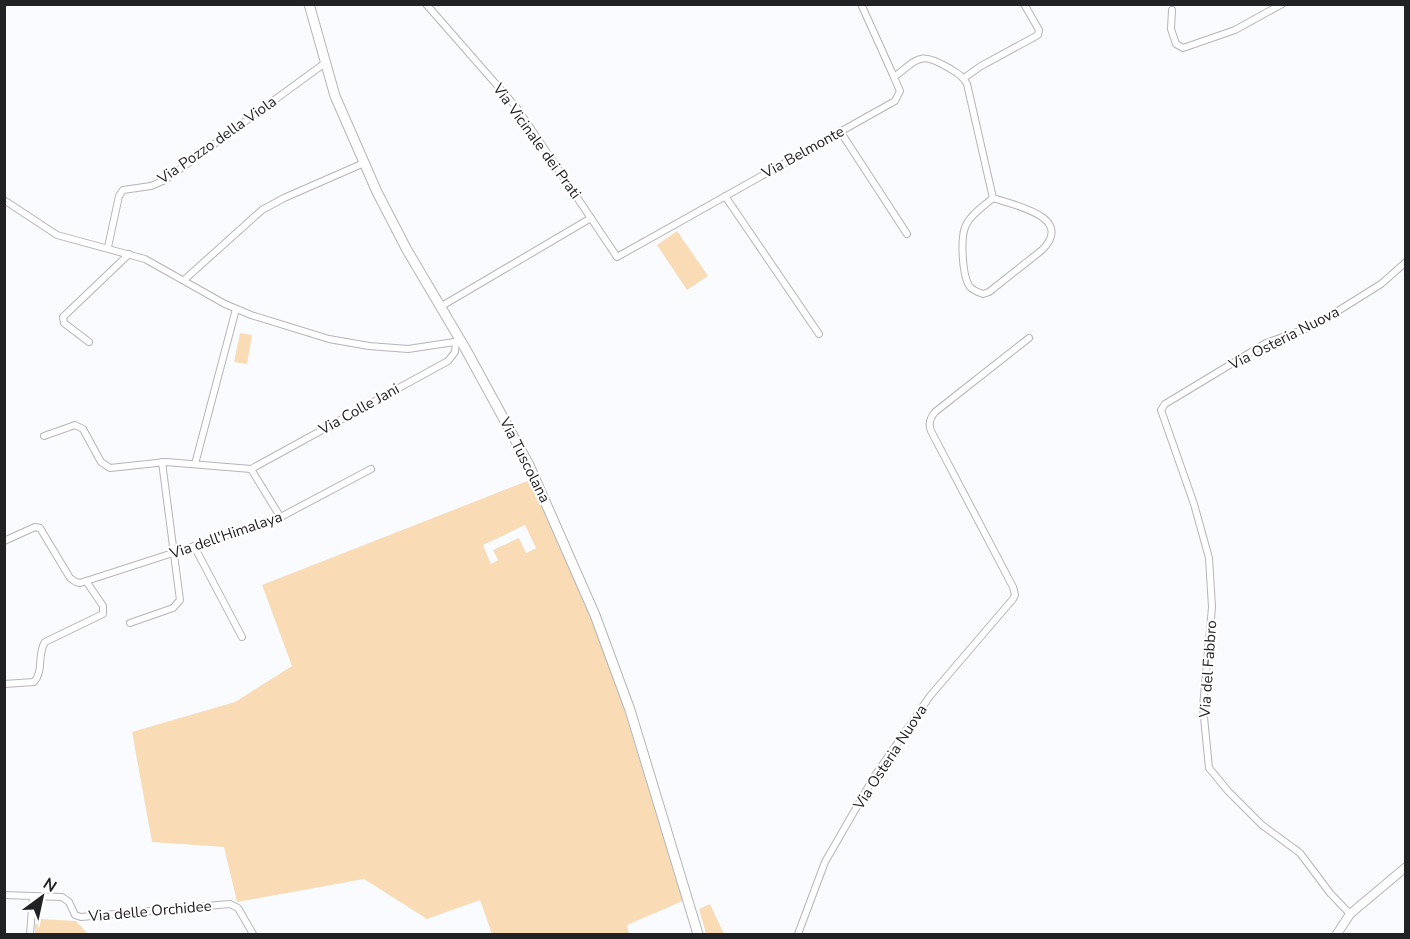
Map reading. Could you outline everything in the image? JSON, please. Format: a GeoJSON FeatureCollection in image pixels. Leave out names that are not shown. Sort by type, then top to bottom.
{"type":"FeatureCollection","features":[{"type":"Feature","properties":{"kind":"main road","name":"Via Tuscolana"},"geometry":{"type":"LineString","coordinates":[[309,4],[337,102],[364,163],[396,229],[530,465],[595,615],[630,710],[698,934]]}},
{"type":"Feature","properties":{"kind":"street","name":"Via Vicinale dei Prati"},"geometry":{"type":"LineString","coordinates":[[426,4],[513,103],[617,257]]}},
{"type":"Feature","properties":{"kind":"street"},"geometry":{"type":"LineString","coordinates":[[861,4],[894,77],[916,60],[925,58],[933,59],[964,78],[993,198]]}},
{"type":"Feature","properties":{"kind":"street"},"geometry":{"type":"LineString","coordinates":[[964,78],[1039,34],[1024,4]]}},
{"type":"Feature","properties":{"kind":"street"},"geometry":{"type":"LineString","coordinates":[[1172,10],[1171,32],[1176,45],[1183,48],[1231,32],[1282,4]]}},
{"type":"Feature","properties":{"kind":"street","name":"Via Pozzo della Viola"},"geometry":{"type":"LineString","coordinates":[[108,247],[119,196],[123,190],[153,185],[168,178],[325,63]]}},
{"type":"Feature","properties":{"kind":"street","name":"Via Belmonte"},"geometry":{"type":"LineString","coordinates":[[617,257],[897,99],[900,90],[894,77]]}},
{"type":"Feature","properties":{"kind":"street"},"geometry":{"type":"LineString","coordinates":[[840,132],[907,234]]}},
{"type":"Feature","properties":{"kind":"street"},"geometry":{"type":"LineString","coordinates":[[184,280],[246,222],[266,207],[364,163]]}},
{"type":"Feature","properties":{"kind":"street"},"geometry":{"type":"LineString","coordinates":[[725,196],[819,334]]}},
{"type":"Feature","properties":{"kind":"street"},"geometry":{"type":"LineString","coordinates":[[993,198],[1041,215],[1049,224],[1051,233],[1050,240],[1044,248],[989,292],[983,294],[973,289],[968,282],[963,254],[963,236],[968,221],[993,198]]}},
{"type":"Feature","properties":{"kind":"street"},"geometry":{"type":"LineString","coordinates":[[4,200],[57,235],[108,247],[153,263],[236,309],[324,337],[358,345],[404,349],[458,341]]}},
{"type":"Feature","properties":{"kind":"street"},"geometry":{"type":"LineString","coordinates":[[440,307],[591,218]]}},
{"type":"Feature","properties":{"kind":"street"},"geometry":{"type":"LineString","coordinates":[[89,342],[64,323],[63,317],[129,254]]}},
{"type":"Feature","properties":{"kind":"street","name":"Via Osteria Nuova"},"geometry":{"type":"LineString","coordinates":[[1161,410],[1165,404],[1258,348],[1322,321],[1378,286],[1406,262]]}},
{"type":"Feature","properties":{"kind":"street"},"geometry":{"type":"LineString","coordinates":[[195,464],[236,309]]}},
{"type":"Feature","properties":{"kind":"street","name":"Via Osteria Nuova"},"geometry":{"type":"LineString","coordinates":[[798,934],[825,862],[874,777],[930,696],[1013,599],[1013,587],[930,424],[931,417],[936,411],[1029,338]]}},
{"type":"Feature","properties":{"kind":"street","name":"Via Colle Jani"},"geometry":{"type":"LineString","coordinates":[[251,469],[448,360],[455,352],[458,341]]}},
{"type":"Feature","properties":{"kind":"street","name":"Via del Fabbro"},"geometry":{"type":"LineString","coordinates":[[1161,410],[1209,555],[1212,603],[1203,712],[1209,768],[1262,825],[1300,853],[1330,893],[1350,914]]}},
{"type":"Feature","properties":{"kind":"street"},"geometry":{"type":"LineString","coordinates":[[44,436],[78,425],[84,429],[101,462],[107,467],[162,462],[251,469],[281,518]]}},
{"type":"Feature","properties":{"kind":"street"},"geometry":{"type":"LineString","coordinates":[[130,623],[171,609],[178,604],[180,595],[162,462]]}},
{"type":"Feature","properties":{"kind":"street","name":"Via dell'Himalaya"},"geometry":{"type":"LineString","coordinates":[[4,541],[34,527],[40,528],[74,582],[79,583],[281,518],[371,469]]}},
{"type":"Feature","properties":{"kind":"street"},"geometry":{"type":"LineString","coordinates":[[194,546],[242,638]]}},
{"type":"Feature","properties":{"kind":"street"},"geometry":{"type":"LineString","coordinates":[[4,684],[34,682],[38,675],[41,648],[45,642],[103,614],[103,606],[86,581]]}},
{"type":"Feature","properties":{"kind":"street"},"geometry":{"type":"LineString","coordinates":[[1337,934],[1350,914],[1406,867]]}},
{"type":"Feature","properties":{"kind":"street","name":"Via delle Orchidee"},"geometry":{"type":"LineString","coordinates":[[4,895],[64,898],[69,902],[75,915],[81,917],[230,904],[238,908],[253,934]]}},
{"type":"Feature","properties":{"kind":"street"},"geometry":{"type":"LineString","coordinates":[[30,934],[33,897]]}},
{"type":"Feature","properties":{"kind":"shaded area"},"geometry":{"type":"Polygon","coordinates":[[[677,231],[708,276],[687,290],[657,245],[677,231]]]}},
{"type":"Feature","properties":{"kind":"shaded area"},"geometry":{"type":"Polygon","coordinates":[[[240,333],[252,335],[247,364],[234,362],[240,333]]]}},
{"type":"Feature","properties":{"kind":"shaded area"},"geometry":{"type":"Polygon","coordinates":[[[530,480],[590,614],[624,709],[683,901],[627,925],[629,934],[492,934],[480,900],[427,919],[364,879],[237,902],[224,847],[152,842],[132,732],[235,702],[292,666],[262,585],[530,480]],[[525,525],[483,545],[491,564],[498,560],[493,550],[519,538],[526,553],[536,548],[525,525]]]}},
{"type":"Feature","properties":{"kind":"shaded area"},"geometry":{"type":"Polygon","coordinates":[[[710,904],[724,934],[706,934],[699,909],[710,904]]]}},
{"type":"Feature","properties":{"kind":"shaded area"},"geometry":{"type":"Polygon","coordinates":[[[41,919],[76,921],[88,934],[35,934],[35,925],[41,919]]]}}]}
